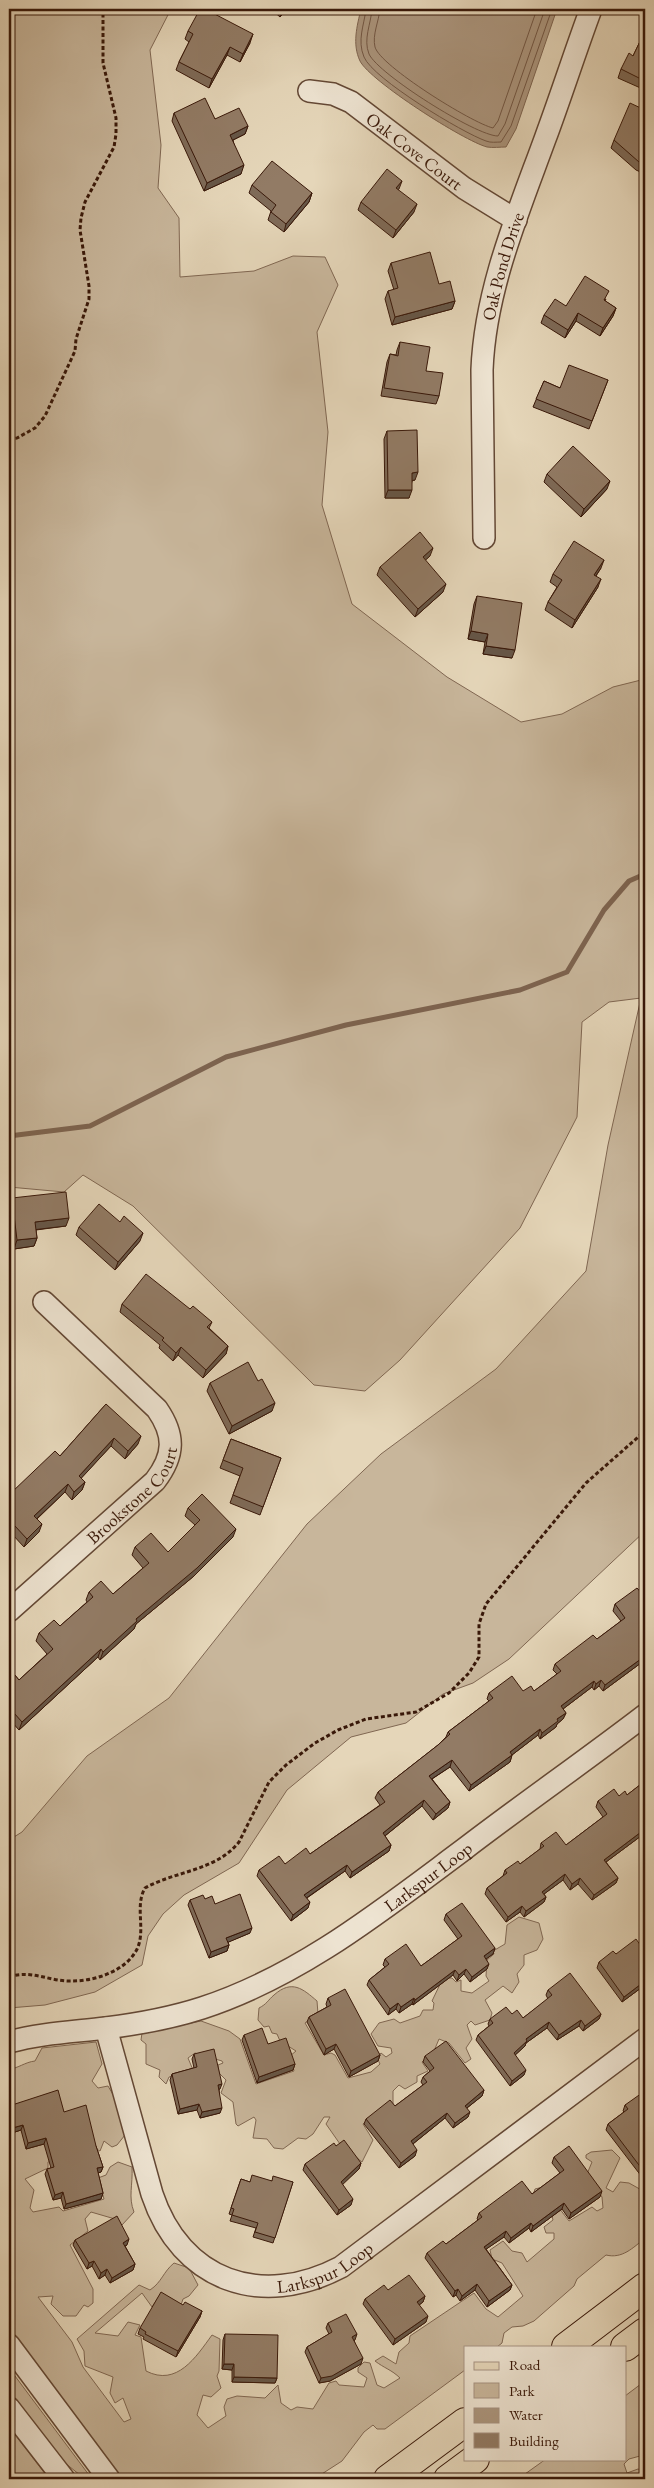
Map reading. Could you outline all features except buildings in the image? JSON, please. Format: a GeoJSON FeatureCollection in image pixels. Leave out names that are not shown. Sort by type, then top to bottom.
{"type":"FeatureCollection","features":[{"type":"Feature","properties":{"kind":"main road"},"geometry":{"type":"LineString","coordinates":[[567,2346],[645,2288]]}},
{"type":"Feature","properties":{"kind":"main road"},"geometry":{"type":"LineString","coordinates":[[626,2346],[645,2332]]}},
{"type":"Feature","properties":{"kind":"main road"},"geometry":{"type":"LineString","coordinates":[[388,2479],[464,2423]]}},
{"type":"Feature","properties":{"kind":"main road"},"geometry":{"type":"LineString","coordinates":[[448,2479],[474,2460]]}},
{"type":"Feature","properties":{"kind":"street","name":"Oak Pond Drive"},"geometry":{"type":"LineString","coordinates":[[484,538],[483,345],[489,307],[516,220],[591,9]]}},
{"type":"Feature","properties":{"kind":"street","name":"Oak Cove Court"},"geometry":{"type":"LineString","coordinates":[[310,91],[333,94],[351,102],[464,188],[516,220]]}},
{"type":"Feature","properties":{"kind":"street","name":"Brookstone Court"},"geometry":{"type":"LineString","coordinates":[[9,1611],[155,1481],[165,1468],[170,1453],[171,1437],[166,1422],[157,1408],[44,1302]]}},
{"type":"Feature","properties":{"kind":"street","name":"Larkspur Loop"},"geometry":{"type":"LineString","coordinates":[[9,2042],[58,2033],[106,2028],[167,2018],[238,1995],[285,1973],[327,1948],[387,1906],[645,1715]]}},
{"type":"Feature","properties":{"kind":"street","name":"Larkspur Loop"},"geometry":{"type":"LineString","coordinates":[[106,2028],[152,2194],[159,2214],[169,2232],[198,2262],[214,2274],[242,2284],[270,2287],[314,2279],[341,2267],[645,2039]]}},
{"type":"Feature","properties":{"kind":"street"},"geometry":{"type":"LineString","coordinates":[[9,2345],[109,2479]]}},
{"type":"Feature","properties":{"kind":"street"},"geometry":{"type":"LineString","coordinates":[[9,2408],[64,2479]]}},
{"type":"Feature","properties":{"kind":"path"},"geometry":{"type":"LineString","coordinates":[[9,440],[17,438],[35,428],[45,416],[75,351],[76,339],[89,299],[89,286],[80,230],[81,218],[84,202],[114,147],[116,134],[116,118],[103,63],[103,9]]}},
{"type":"Feature","properties":{"kind":"path"},"geometry":{"type":"LineString","coordinates":[[9,1977],[26,1974],[72,1981],[104,1976],[121,1967],[136,1952],[139,1943],[140,1901],[145,1888],[217,1860],[232,1851],[239,1842],[269,1782],[286,1765],[315,1743],[338,1730],[366,1719],[416,1712],[449,1693],[469,1673],[478,1657],[479,1624],[486,1604],[586,1483],[645,1431]]}},
{"type":"Feature","properties":{"kind":"green space"},"geometry":{"type":"Polygon","coordinates":[[[9,9],[171,9],[150,50],[161,145],[158,188],[179,218],[180,277],[254,271],[293,256],[325,257],[338,285],[317,332],[328,432],[322,505],[352,604],[447,677],[521,722],[562,714],[613,687],[645,679],[645,1531],[509,1659],[473,1683],[443,1694],[406,1723],[351,1737],[287,1790],[239,1863],[184,1895],[163,1914],[148,1936],[142,1965],[95,1992],[45,2005],[9,2008],[9,1840],[22,1832],[87,1756],[169,1698],[307,1524],[381,1454],[496,1369],[586,1271],[608,1145],[641,998],[609,1002],[582,1022],[577,1117],[520,1228],[400,1360],[365,1391],[314,1385],[133,1206],[83,1175],[64,1192],[9,1187],[9,9]]]}},
{"type":"Feature","properties":{"kind":"green space"},"geometry":{"type":"Polygon","coordinates":[[[519,1917],[539,1923],[543,1939],[537,1950],[524,1955],[524,1965],[517,1974],[519,1982],[512,1993],[503,1986],[485,2000],[492,2013],[490,2020],[475,2025],[471,2021],[467,2025],[472,2039],[466,2048],[471,2059],[465,2063],[449,2043],[439,2039],[434,2051],[422,2062],[428,2071],[417,2076],[417,2082],[405,2089],[399,2085],[393,2091],[393,2110],[388,2104],[363,2124],[373,2140],[362,2162],[340,2144],[326,2124],[330,2117],[324,2117],[313,2134],[306,2139],[298,2138],[283,2149],[274,2148],[267,2139],[253,2138],[256,2120],[254,2117],[238,2126],[236,2124],[233,2102],[221,2093],[226,2080],[219,2073],[218,2065],[223,2063],[222,2061],[195,2053],[188,2058],[193,2070],[187,2074],[169,2077],[166,2084],[159,2077],[160,2070],[146,2064],[146,2044],[141,2040],[142,2033],[201,2021],[229,2031],[240,2039],[256,2084],[294,2071],[290,2056],[296,2051],[280,2041],[277,2034],[272,2033],[269,2026],[264,2027],[258,2020],[259,2008],[280,1990],[292,1987],[302,1990],[317,2001],[318,2014],[305,2023],[324,2055],[331,2053],[335,2055],[348,2078],[371,2072],[380,2064],[377,2058],[381,2053],[386,2057],[392,2053],[391,2048],[378,2046],[371,2034],[379,2023],[394,2019],[400,2023],[420,2016],[423,2010],[433,2010],[434,2003],[432,2001],[443,1978],[452,1978],[456,1982],[461,1980],[461,1991],[472,1993],[489,1981],[486,1976],[487,1960],[494,1954],[493,1951],[505,1944],[507,1925],[519,1917]]]}},
{"type":"Feature","properties":{"kind":"green space"},"geometry":{"type":"Polygon","coordinates":[[[96,2042],[102,2064],[92,2081],[98,2088],[108,2086],[118,2103],[125,2135],[117,2145],[112,2147],[104,2141],[100,2151],[94,2148],[48,2162],[48,2168],[25,2179],[34,2190],[30,2208],[33,2212],[59,2207],[63,2211],[104,2199],[98,2178],[106,2175],[110,2167],[118,2162],[132,2167],[131,2196],[134,2212],[122,2225],[115,2219],[91,2212],[85,2219],[88,2231],[70,2245],[93,2289],[93,2303],[88,2307],[84,2305],[76,2316],[63,2316],[51,2304],[53,2296],[38,2297],[72,2342],[83,2367],[124,2422],[131,2419],[123,2398],[115,2403],[110,2393],[113,2377],[85,2366],[84,2351],[77,2339],[139,2285],[150,2290],[154,2287],[174,2263],[189,2268],[198,2285],[189,2296],[183,2299],[180,2308],[159,2296],[152,2307],[142,2293],[95,2333],[118,2336],[128,2322],[140,2325],[135,2335],[141,2337],[146,2371],[157,2375],[167,2375],[185,2367],[212,2335],[220,2339],[219,2371],[217,2376],[221,2388],[211,2397],[203,2395],[197,2415],[208,2428],[226,2416],[224,2407],[227,2399],[237,2396],[265,2398],[278,2385],[281,2403],[291,2410],[297,2407],[313,2409],[329,2383],[336,2381],[339,2385],[364,2387],[367,2378],[358,2372],[358,2368],[364,2362],[370,2363],[377,2385],[384,2388],[400,2378],[375,2361],[383,2356],[396,2364],[399,2352],[409,2343],[410,2336],[474,2293],[486,2309],[498,2317],[523,2296],[502,2263],[492,2259],[490,2250],[503,2241],[512,2251],[522,2253],[527,2262],[554,2239],[554,2233],[546,2233],[544,2227],[553,2220],[549,2204],[532,2198],[535,2189],[543,2187],[569,2221],[592,2207],[597,2211],[603,2208],[602,2197],[587,2174],[592,2162],[586,2158],[586,2155],[591,2152],[612,2150],[620,2158],[606,2188],[613,2192],[620,2182],[629,2183],[645,2192],[645,2238],[632,2249],[622,2254],[606,2255],[577,2279],[574,2286],[534,2321],[523,2326],[512,2327],[504,2333],[502,2343],[498,2346],[464,2346],[464,2371],[385,2429],[377,2429],[373,2425],[364,2432],[342,2461],[314,2479],[119,2479],[9,2328],[9,2069],[35,2061],[42,2048],[96,2042]]]}},
{"type":"Feature","properties":{"kind":"green space"},"geometry":{"type":"Polygon","coordinates":[[[9,2368],[92,2479],[85,2479],[60,2459],[9,2390],[9,2368]]]}},
{"type":"Feature","properties":{"kind":"green space"},"geometry":{"type":"Polygon","coordinates":[[[645,2381],[645,2445],[640,2456],[629,2459],[624,2464],[627,2473],[638,2469],[645,2471],[645,2479],[518,2479],[545,2460],[626,2460],[626,2395],[645,2381]]]}},
{"type":"Feature","properties":{"kind":"green space"},"geometry":{"type":"Polygon","coordinates":[[[9,2427],[46,2475],[49,2479],[9,2479],[9,2427]]]}},
{"type":"Feature","properties":{"kind":"water"},"geometry":{"type":"Polygon","coordinates":[[[361,9],[557,9],[516,129],[506,147],[487,147],[459,134],[419,109],[367,70],[360,61],[356,48],[356,35],[361,9]]]}},
{"type":"Feature","properties":{"kind":"waterway"},"geometry":{"type":"LineString","coordinates":[[9,1136],[90,1126],[226,1057],[346,1025],[520,990],[567,972],[604,910],[629,881],[645,874]]}}]}
